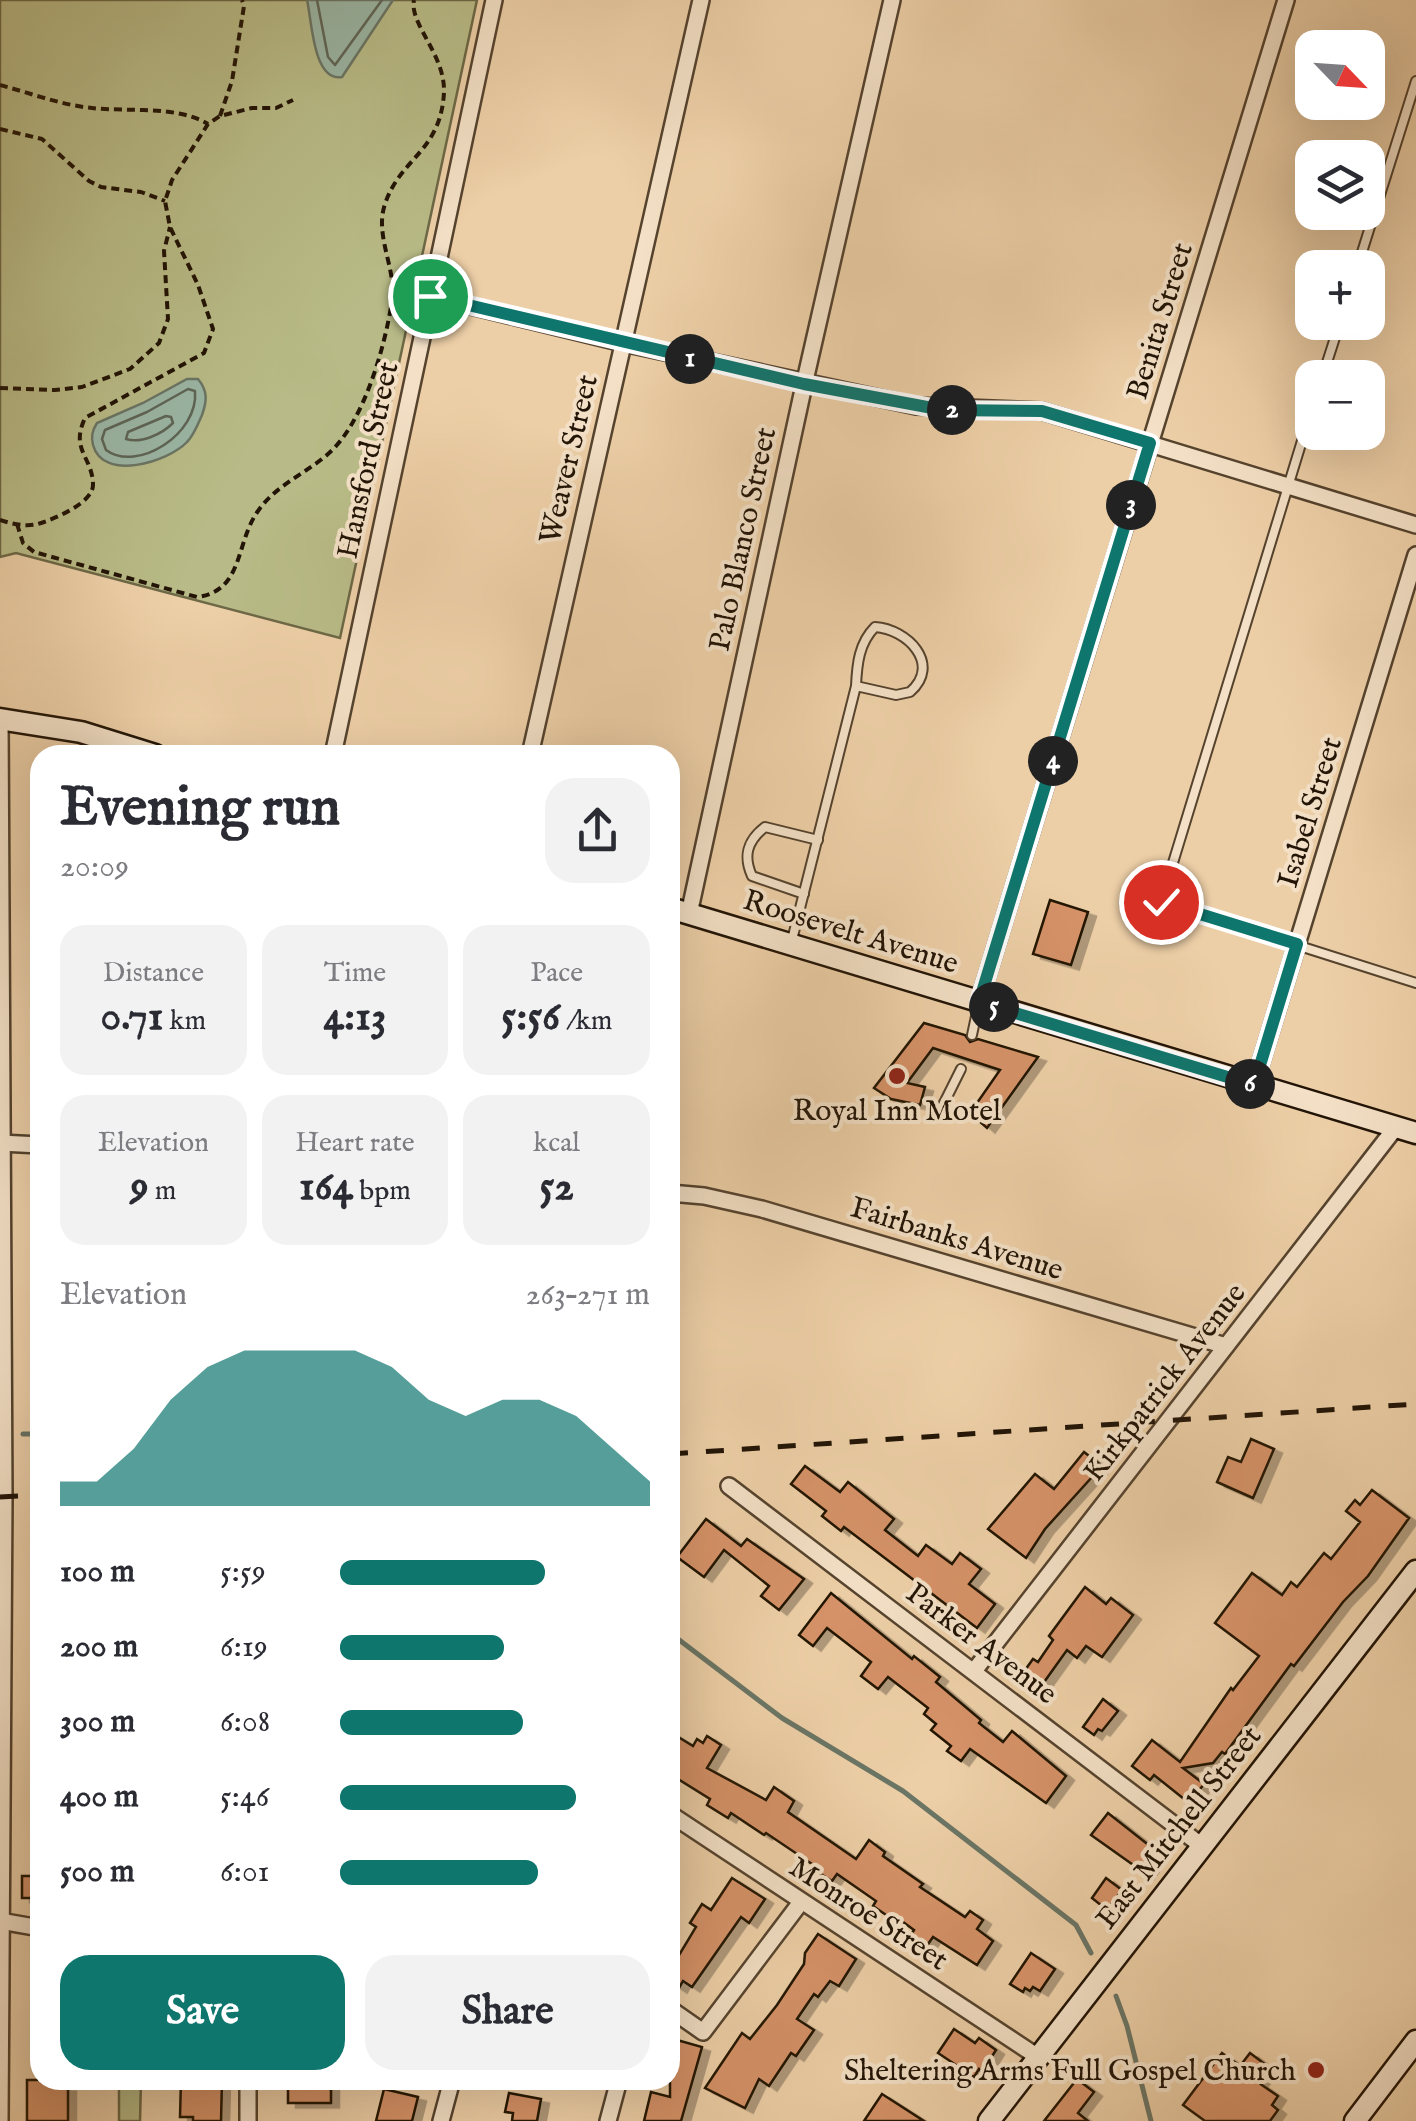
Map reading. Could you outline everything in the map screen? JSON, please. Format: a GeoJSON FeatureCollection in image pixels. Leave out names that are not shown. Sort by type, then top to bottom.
{"type":"FeatureCollection","features":[{"type":"Feature","properties":{"kind":"main road"},"geometry":{"type":"LineString","coordinates":[[0,719],[81,732],[123,745]]}},
{"type":"Feature","properties":{"kind":"main road","name":"Roosevelt Avenue"},"geometry":{"type":"LineString","coordinates":[[680,911],[1406,1130]]}},
{"type":"Feature","properties":{"kind":"main road","name":"East Mitchell Street"},"geometry":{"type":"LineString","coordinates":[[989,2121],[1416,1571]]}},
{"type":"Feature","properties":{"kind":"main road"},"geometry":{"type":"LineString","coordinates":[[1355,2121],[1416,2042]]}},
{"type":"Feature","properties":{"kind":"street","name":"Hansford Street"},"geometry":{"type":"LineString","coordinates":[[334,745],[494,0]]}},
{"type":"Feature","properties":{"kind":"street","name":"Weaver Street"},"geometry":{"type":"LineString","coordinates":[[532,745],[701,0]]}},
{"type":"Feature","properties":{"kind":"street","name":"Palo Blanco Street"},"geometry":{"type":"LineString","coordinates":[[680,911],[892,0]]}},
{"type":"Feature","properties":{"kind":"street","name":"Benita Street"},"geometry":{"type":"LineString","coordinates":[[979,1002],[1286,0]]}},
{"type":"Feature","properties":{"kind":"street"},"geometry":{"type":"LineString","coordinates":[[430,296],[804,384],[943,410],[1042,411],[1416,525]]}},
{"type":"Feature","properties":{"kind":"street","name":"Isabel Street"},"geometry":{"type":"LineString","coordinates":[[1254,1085],[1416,555]]}},
{"type":"Feature","properties":{"kind":"street"},"geometry":{"type":"LineString","coordinates":[[0,719],[0,2121]]}},
{"type":"Feature","properties":{"kind":"street","name":"Kirkpatrick Avenue"},"geometry":{"type":"LineString","coordinates":[[974,1671],[1226,1346],[1406,1130]]}},
{"type":"Feature","properties":{"kind":"street"},"geometry":{"type":"LineString","coordinates":[[2,1143],[30,1144]]}},
{"type":"Feature","properties":{"kind":"street","name":"Fairbanks Avenue"},"geometry":{"type":"LineString","coordinates":[[680,1194],[762,1209],[1226,1346]]}},
{"type":"Feature","properties":{"kind":"street","name":"Parker Avenue"},"geometry":{"type":"LineString","coordinates":[[729,1486],[1202,1846]]}},
{"type":"Feature","properties":{"kind":"street","name":"Monroe Street"},"geometry":{"type":"LineString","coordinates":[[680,1821],[1038,2058]]}},
{"type":"Feature","properties":{"kind":"street"},"geometry":{"type":"LineString","coordinates":[[680,2016],[704,2032],[801,1902]]}},
{"type":"Feature","properties":{"kind":"street"},"geometry":{"type":"LineString","coordinates":[[1,1921],[30,1926]]}},
{"type":"Feature","properties":{"kind":"street"},"geometry":{"type":"LineString","coordinates":[[248,2090],[248,2121]]}},
{"type":"Feature","properties":{"kind":"street"},"geometry":{"type":"LineString","coordinates":[[441,2121],[449,2090]]}},
{"type":"Feature","properties":{"kind":"street"},"geometry":{"type":"LineString","coordinates":[[608,2121],[616,2090]]}},
{"type":"Feature","properties":{"kind":"lane"},"geometry":{"type":"LineString","coordinates":[[1363,250],[1416,81]]}},
{"type":"Feature","properties":{"kind":"lane"},"geometry":{"type":"LineString","coordinates":[[1299,450],[1161,902],[1416,983]]}},
{"type":"Feature","properties":{"kind":"lane"},"geometry":{"type":"LineString","coordinates":[[791,944],[856,686],[860,649],[874,626],[888,628],[904,635],[923,660],[923,672],[910,692],[896,696],[856,686]]}},
{"type":"Feature","properties":{"kind":"lane"},"geometry":{"type":"LineString","coordinates":[[804,894],[752,876],[747,848],[765,828],[818,840]]}},
{"type":"Feature","properties":{"kind":"lane"},"geometry":{"type":"LineString","coordinates":[[972,1035],[979,1002]]}},
{"type":"Feature","properties":{"kind":"lane"},"geometry":{"type":"LineString","coordinates":[[936,1117],[961,1069]]}},
{"type":"Feature","properties":{"kind":"path"},"geometry":{"type":"LineString","coordinates":[[220,116],[232,81],[242,0]]}},
{"type":"Feature","properties":{"kind":"path"},"geometry":{"type":"LineString","coordinates":[[16,524],[24,543],[34,552],[197,597],[213,595],[224,588],[248,526],[261,505],[339,443],[373,378],[393,298],[381,222],[386,201],[434,136],[440,120],[442,65],[412,8],[414,0]]}},
{"type":"Feature","properties":{"kind":"path"},"geometry":{"type":"LineString","coordinates":[[0,85],[88,108],[146,110],[198,118],[208,124]]}},
{"type":"Feature","properties":{"kind":"path"},"geometry":{"type":"LineString","coordinates":[[0,520],[36,525],[78,504],[92,491],[93,482],[78,440],[85,418],[204,353],[214,329],[170,228],[165,201],[186,155],[208,124],[220,116],[252,108],[276,108],[293,100]]}},
{"type":"Feature","properties":{"kind":"path"},"geometry":{"type":"LineString","coordinates":[[0,130],[42,138],[102,187],[141,192],[165,201]]}},
{"type":"Feature","properties":{"kind":"path"},"geometry":{"type":"LineString","coordinates":[[0,388],[82,387],[130,369],[159,343],[168,319],[164,251],[170,228]]}},
{"type":"Feature","properties":{"kind":"green space"},"geometry":{"type":"Polygon","coordinates":[[[0,0],[477,0],[340,638],[16,553],[0,557],[0,0]]]}},
{"type":"Feature","properties":{"kind":"green space"},"geometry":{"type":"Polygon","coordinates":[[[119,2090],[141,2090],[140,2121],[119,2121],[119,2090]]]}},
{"type":"Feature","properties":{"kind":"water"},"geometry":{"type":"Polygon","coordinates":[[[307,0],[393,0],[342,77],[332,76],[320,60],[307,0]]]}},
{"type":"Feature","properties":{"kind":"water"},"geometry":{"type":"Polygon","coordinates":[[[187,379],[198,379],[206,396],[202,415],[187,442],[166,456],[137,465],[109,463],[99,456],[92,439],[97,423],[187,379]]]}},
{"type":"Feature","properties":{"kind":"building"},"geometry":{"type":"Polygon","coordinates":[[[1050,900],[1088,912],[1071,965],[1033,954],[1050,900]]]}},
{"type":"Feature","properties":{"kind":"building","name":"Royal Inn Motel"},"geometry":{"type":"Polygon","coordinates":[[[924,1023],[965,1035],[970,1042],[978,1039],[1038,1057],[987,1128],[970,1113],[1000,1070],[933,1048],[907,1083],[925,1087],[920,1105],[891,1099],[874,1088],[924,1023]]]}},
{"type":"Feature","properties":{"kind":"building"},"geometry":{"type":"Polygon","coordinates":[[[1251,1439],[1274,1449],[1253,1498],[1217,1482],[1228,1457],[1241,1462],[1251,1439]]]}},
{"type":"Feature","properties":{"kind":"building"},"geometry":{"type":"Polygon","coordinates":[[[1084,1452],[1102,1466],[1045,1529],[1026,1558],[988,1529],[1035,1474],[1054,1489],[1084,1452]]]}},
{"type":"Feature","properties":{"kind":"building"},"geometry":{"type":"Polygon","coordinates":[[[805,1466],[840,1492],[848,1482],[894,1519],[885,1530],[918,1556],[926,1545],[952,1564],[960,1553],[981,1569],[969,1584],[995,1604],[977,1628],[844,1527],[841,1531],[822,1516],[826,1511],[791,1484],[805,1466]]]}},
{"type":"Feature","properties":{"kind":"building"},"geometry":{"type":"Polygon","coordinates":[[[1372,1490],[1409,1518],[1368,1576],[1294,1666],[1291,1664],[1225,1754],[1222,1752],[1213,1763],[1183,1768],[1204,1784],[1189,1803],[1154,1775],[1150,1780],[1132,1766],[1152,1740],[1180,1762],[1231,1688],[1259,1656],[1215,1623],[1252,1573],[1282,1595],[1291,1582],[1297,1587],[1324,1553],[1331,1559],[1360,1522],[1346,1511],[1355,1500],[1360,1505],[1372,1490]]]}},
{"type":"Feature","properties":{"kind":"building"},"geometry":{"type":"Polygon","coordinates":[[[706,1519],[741,1546],[747,1539],[804,1579],[779,1610],[761,1596],[769,1586],[724,1550],[704,1577],[680,1559],[680,1553],[706,1519]]]}},
{"type":"Feature","properties":{"kind":"building"},"geometry":{"type":"Polygon","coordinates":[[[1085,1587],[1106,1604],[1111,1598],[1133,1615],[1102,1657],[1086,1646],[1077,1658],[1067,1650],[1037,1692],[1020,1677],[1033,1659],[1038,1662],[1053,1640],[1049,1636],[1085,1587]]]}},
{"type":"Feature","properties":{"kind":"building"},"geometry":{"type":"Polygon","coordinates":[[[831,1593],[940,1677],[936,1682],[1003,1742],[1012,1731],[1066,1776],[1046,1803],[970,1749],[961,1761],[947,1751],[951,1746],[931,1730],[936,1724],[924,1714],[928,1708],[888,1677],[878,1689],[861,1676],[871,1662],[827,1628],[813,1646],[799,1635],[831,1593]]]}},
{"type":"Feature","properties":{"kind":"building"},"geometry":{"type":"Polygon","coordinates":[[[1103,1699],[1118,1711],[1094,1735],[1083,1727],[1103,1699]]]}},
{"type":"Feature","properties":{"kind":"building"},"geometry":{"type":"Polygon","coordinates":[[[707,1736],[721,1745],[707,1768],[766,1800],[774,1787],[794,1801],[788,1812],[856,1859],[869,1840],[885,1852],[883,1856],[923,1884],[920,1887],[965,1917],[970,1911],[983,1920],[977,1929],[993,1941],[977,1965],[933,1937],[926,1947],[910,1936],[914,1930],[873,1906],[876,1901],[837,1874],[832,1881],[766,1833],[731,1813],[728,1818],[707,1805],[710,1799],[680,1780],[680,1738],[693,1746],[697,1739],[703,1743],[707,1736]]]}},
{"type":"Feature","properties":{"kind":"building"},"geometry":{"type":"Polygon","coordinates":[[[1108,1813],[1160,1854],[1146,1874],[1091,1835],[1108,1813]]]}},
{"type":"Feature","properties":{"kind":"building"},"geometry":{"type":"Polygon","coordinates":[[[22,1876],[30,1876],[30,1898],[22,1898],[22,1876]]]}},
{"type":"Feature","properties":{"kind":"building"},"geometry":{"type":"Polygon","coordinates":[[[732,1878],[765,1899],[749,1923],[741,1917],[692,1987],[683,1981],[680,1986],[680,1953],[696,1927],[690,1923],[702,1904],[711,1910],[732,1878]]]}},
{"type":"Feature","properties":{"kind":"building"},"geometry":{"type":"Polygon","coordinates":[[[1106,1878],[1122,1890],[1107,1910],[1092,1898],[1106,1878]]]}},
{"type":"Feature","properties":{"kind":"building"},"geometry":{"type":"Polygon","coordinates":[[[818,1934],[856,1959],[839,1986],[830,1981],[818,1997],[814,1994],[797,2019],[814,2030],[796,2056],[791,2053],[769,2086],[759,2079],[745,2108],[705,2088],[742,2033],[750,2039],[777,2005],[818,1934]]]}},
{"type":"Feature","properties":{"kind":"building"},"geometry":{"type":"Polygon","coordinates":[[[1031,1953],[1055,1969],[1040,1991],[1033,1987],[1023,1992],[1010,1984],[1031,1953]]]}},
{"type":"Feature","properties":{"kind":"building"},"geometry":{"type":"Polygon","coordinates":[[[954,2029],[975,2043],[979,2038],[996,2050],[982,2072],[979,2069],[974,2077],[938,2053],[954,2029]]]}},
{"type":"Feature","properties":{"kind":"building"},"geometry":{"type":"Polygon","coordinates":[[[680,2041],[702,2047],[681,2121],[644,2121],[651,2092],[670,2097],[670,2090],[680,2090],[680,2041]]]}},
{"type":"Feature","properties":{"kind":"building"},"geometry":{"type":"Polygon","coordinates":[[[1222,2053],[1240,2066],[1250,2053],[1270,2068],[1259,2083],[1278,2096],[1272,2105],[1278,2110],[1270,2121],[1205,2121],[1183,2105],[1222,2053]]]}},
{"type":"Feature","properties":{"kind":"building"},"geometry":{"type":"Polygon","coordinates":[[[1077,2079],[1094,2092],[1078,2113],[1088,2121],[1044,2121],[1077,2079]]]}},
{"type":"Feature","properties":{"kind":"building"},"geometry":{"type":"Polygon","coordinates":[[[27,2080],[30,2090],[68,2090],[68,2121],[27,2121],[27,2080]]]}},
{"type":"Feature","properties":{"kind":"building"},"geometry":{"type":"Polygon","coordinates":[[[181,2090],[222,2090],[221,2121],[180,2117],[181,2090]]]}},
{"type":"Feature","properties":{"kind":"building"},"geometry":{"type":"Polygon","coordinates":[[[288,2090],[331,2090],[331,2103],[288,2103],[288,2090]]]}},
{"type":"Feature","properties":{"kind":"building"},"geometry":{"type":"Polygon","coordinates":[[[384,2090],[418,2097],[412,2121],[376,2121],[384,2090]]]}},
{"type":"Feature","properties":{"kind":"building"},"geometry":{"type":"Polygon","coordinates":[[[509,2093],[541,2099],[537,2121],[512,2121],[513,2113],[505,2112],[509,2093]]]}},
{"type":"Feature","properties":{"kind":"building"},"geometry":{"type":"Polygon","coordinates":[[[882,2094],[924,2121],[864,2121],[882,2094]]]}},
{"type":"Feature","properties":{"kind":"waterway"},"geometry":{"type":"LineString","coordinates":[[23,1434],[30,1434]]}},
{"type":"Feature","properties":{"kind":"waterway"},"geometry":{"type":"LineString","coordinates":[[680,1641],[782,1718],[903,1791],[1076,1925],[1091,1953]]}},
{"type":"Feature","properties":{"kind":"waterway"},"geometry":{"type":"LineString","coordinates":[[1116,1996],[1151,2121]]}},
{"type":"Feature","properties":{"kind":"railway"},"geometry":{"type":"LineString","coordinates":[[680,1453],[1416,1404]]}},
{"type":"Feature","properties":{"kind":"railway"},"geometry":{"type":"LineString","coordinates":[[0,1497],[30,1496]]}},
{"type":"Feature","properties":{"kind":"place","name":"Royal Inn Motel"},"geometry":{"type":"Point","coordinates":[897,1076]}},
{"type":"Feature","properties":{"kind":"place","name":"Sheltering Arms Full Gospel Church"},"geometry":{"type":"Point","coordinates":[1316,2070]}},
{"type":"Feature","properties":{"kind":"route"},"geometry":{"type":"LineString","coordinates":[[430,296],[804,384],[943,410],[1042,411],[1150,443],[979,1002],[1254,1085],[1297,944],[1161,902]]}}]}
